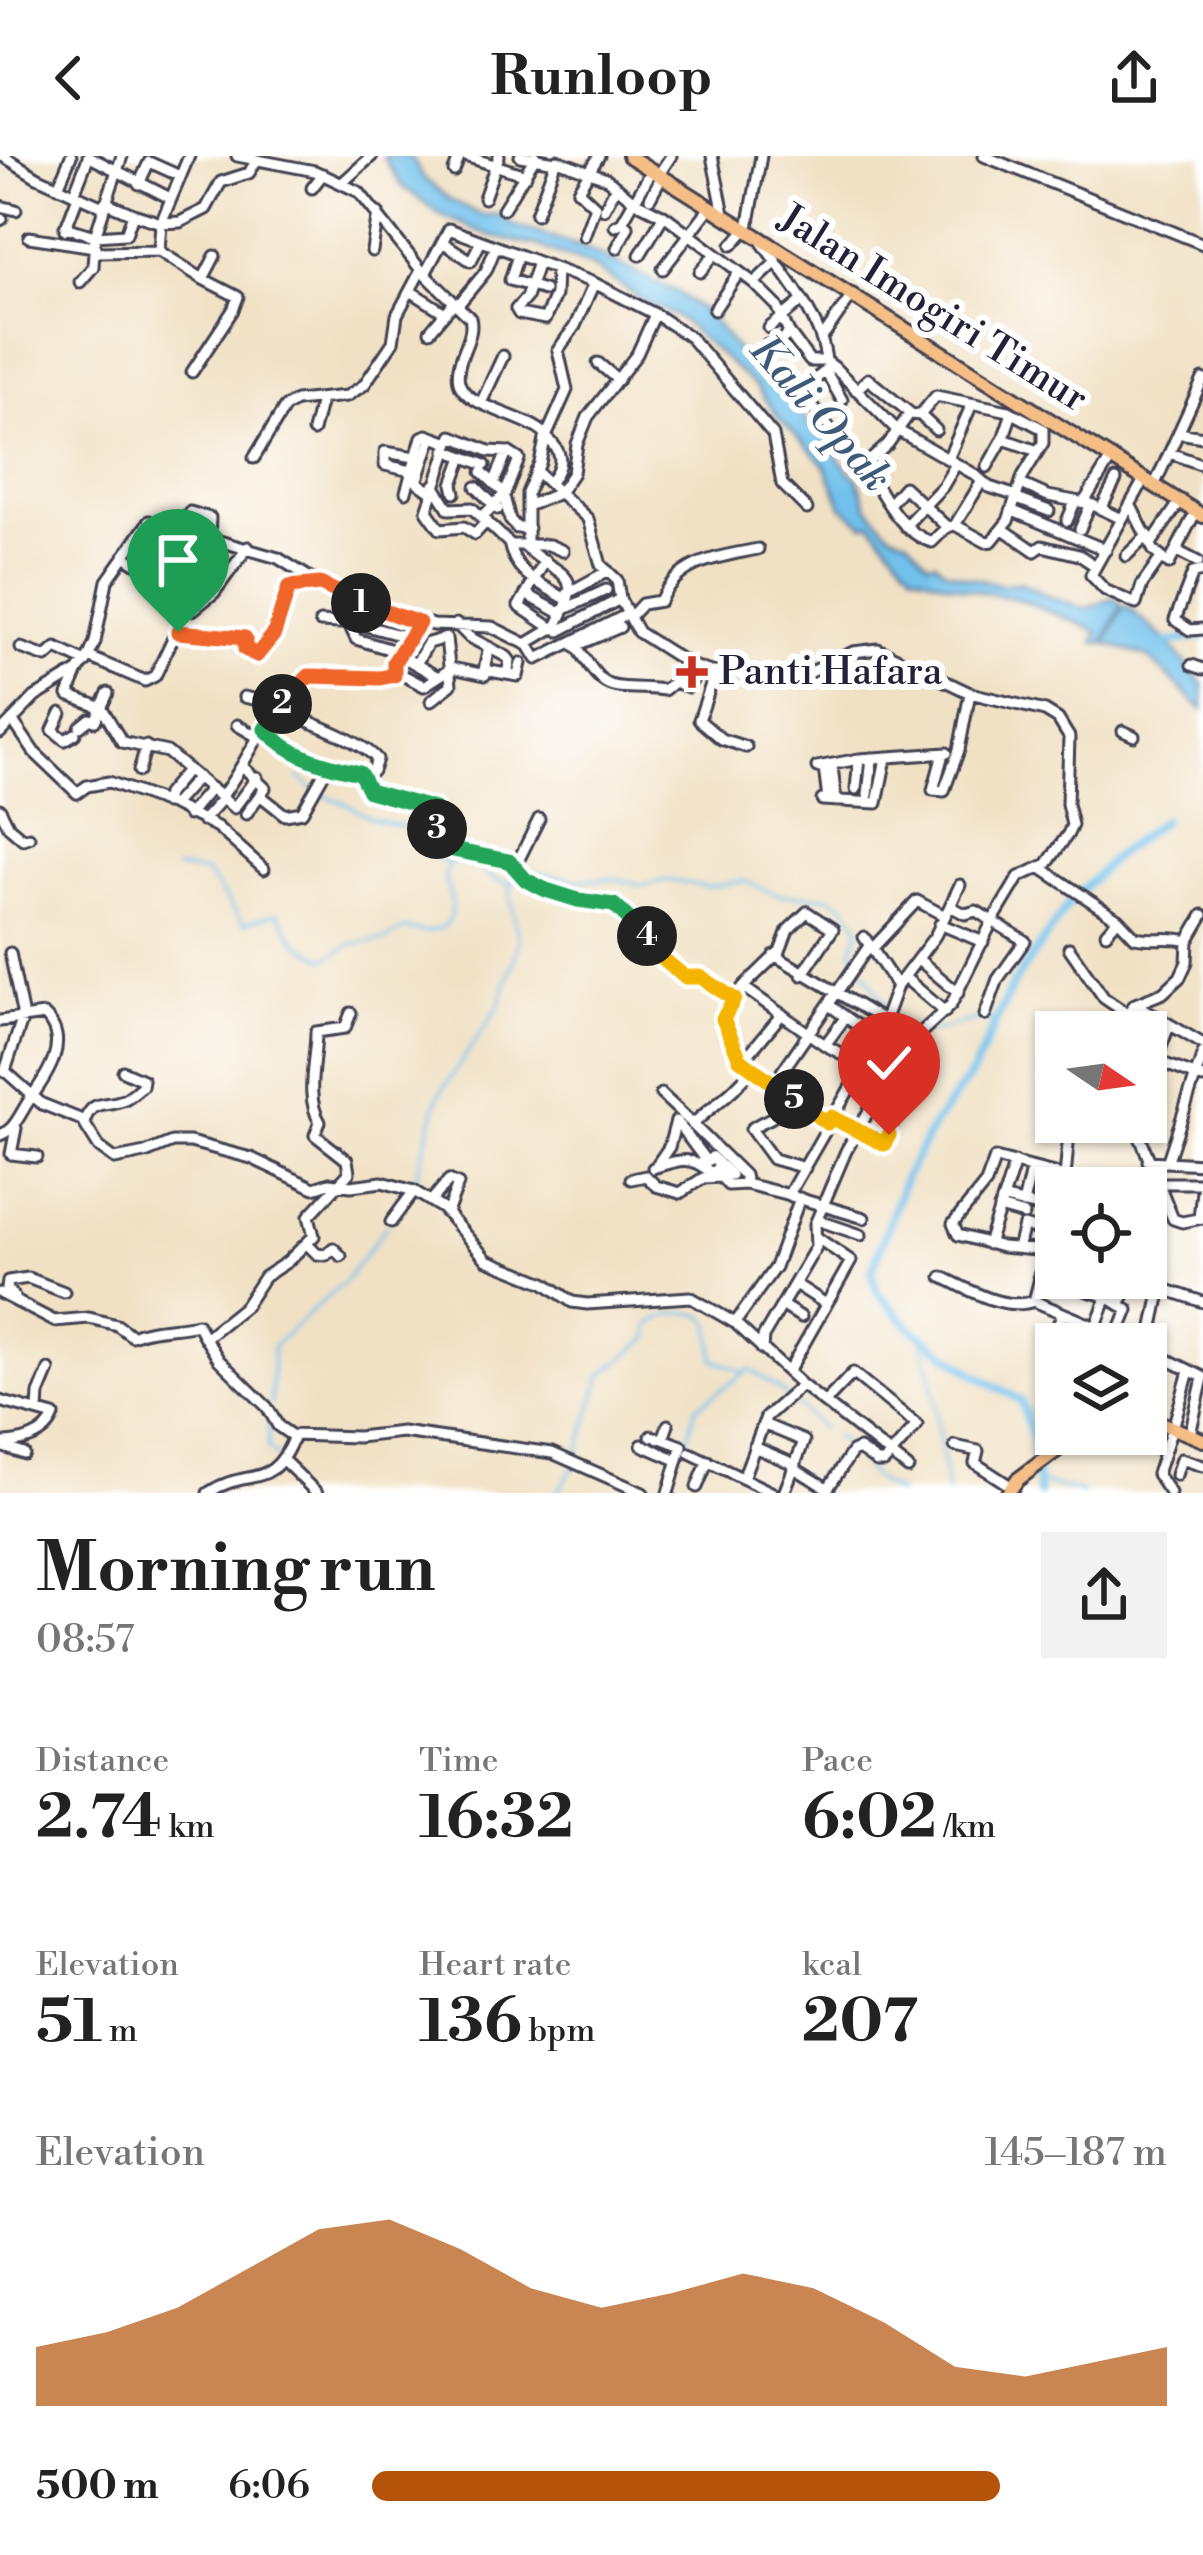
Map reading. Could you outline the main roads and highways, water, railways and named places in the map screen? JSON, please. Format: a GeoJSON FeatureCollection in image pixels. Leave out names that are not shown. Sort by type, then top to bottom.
{"type":"FeatureCollection","features":[{"type":"Feature","properties":{"kind":"main road","name":"Jalan Imogiri Timur"},"geometry":{"type":"LineString","coordinates":[[630,156],[853,293],[1046,424],[1112,457],[1200,514]]}},
{"type":"Feature","properties":{"kind":"main road"},"geometry":{"type":"LineString","coordinates":[[1167,1426],[1196,1437]]}},
{"type":"Feature","properties":{"kind":"main road"},"geometry":{"type":"LineString","coordinates":[[1012,1486],[1054,1455]]}},
{"type":"Feature","properties":{"kind":"water"},"geometry":{"type":"Polygon","coordinates":[[[383,156],[411,156],[422,177],[481,215],[501,215],[512,225],[585,248],[679,293],[710,316],[737,351],[789,394],[809,424],[821,429],[840,461],[858,479],[867,506],[890,532],[908,539],[928,562],[964,576],[1003,585],[1019,582],[1086,609],[1114,598],[1122,605],[1103,644],[1094,642],[1098,633],[1092,629],[1022,600],[913,572],[871,523],[864,525],[842,506],[825,465],[756,387],[677,317],[640,299],[591,265],[493,237],[441,215],[401,185],[383,156]]]}},
{"type":"Feature","properties":{"kind":"water"},"geometry":{"type":"Polygon","coordinates":[[[1127,607],[1166,640],[1203,684],[1203,710],[1148,657],[1106,643],[1127,607]]]}},
{"type":"Feature","properties":{"kind":"waterway"},"geometry":{"type":"LineString","coordinates":[[1158,645],[1203,636]]}},
{"type":"Feature","properties":{"kind":"waterway"},"geometry":{"type":"LineString","coordinates":[[299,777],[311,788]]}},
{"type":"Feature","properties":{"kind":"waterway"},"geometry":{"type":"LineString","coordinates":[[319,794],[370,818],[411,829],[442,862],[477,865],[493,879],[509,884]]}},
{"type":"Feature","properties":{"kind":"waterway","name":"Kali Opak"},"geometry":{"type":"LineString","coordinates":[[1039,1493],[1032,1438],[1021,1401],[911,1328],[877,1292],[872,1271],[905,1177],[935,1123],[973,1072],[1013,984],[1070,902],[1116,855],[1163,820]]}},
{"type":"Feature","properties":{"kind":"waterway"},"geometry":{"type":"LineString","coordinates":[[448,864],[444,878],[452,902]]}},
{"type":"Feature","properties":{"kind":"waterway"},"geometry":{"type":"LineString","coordinates":[[175,869],[206,872],[244,923],[278,913],[298,944],[326,959],[351,944],[385,940],[405,929],[442,928],[452,906]]}},
{"type":"Feature","properties":{"kind":"waterway"},"geometry":{"type":"LineString","coordinates":[[530,876],[618,879],[643,886],[667,880],[707,887],[745,881],[777,895],[827,896],[846,906],[858,924],[852,948],[856,959]]}},
{"type":"Feature","properties":{"kind":"waterway"},"geometry":{"type":"LineString","coordinates":[[510,891],[511,882],[522,879]]}},
{"type":"Feature","properties":{"kind":"waterway"},"geometry":{"type":"LineString","coordinates":[[413,1188],[439,1095],[499,1006],[519,943],[510,894]]}},
{"type":"Feature","properties":{"kind":"waterway"},"geometry":{"type":"LineString","coordinates":[[859,964],[886,1005]]}},
{"type":"Feature","properties":{"kind":"waterway"},"geometry":{"type":"LineString","coordinates":[[890,1010],[898,1024],[917,1028]]}},
{"type":"Feature","properties":{"kind":"waterway"},"geometry":{"type":"LineString","coordinates":[[928,1031],[995,1021]]}},
{"type":"Feature","properties":{"kind":"waterway"},"geometry":{"type":"LineString","coordinates":[[271,1404],[273,1346],[345,1281],[387,1225]]}},
{"type":"Feature","properties":{"kind":"waterway"},"geometry":{"type":"LineString","coordinates":[[556,1493],[574,1467],[602,1375],[650,1337],[650,1325],[677,1313],[706,1317],[711,1324],[714,1359],[744,1372]]}},
{"type":"Feature","properties":{"kind":"waterway"},"geometry":{"type":"LineString","coordinates":[[922,1337],[947,1493]]}},
{"type":"Feature","properties":{"kind":"waterway"},"geometry":{"type":"LineString","coordinates":[[686,1445],[696,1407],[750,1369],[822,1428]]}},
{"type":"Feature","properties":{"kind":"waterway"},"geometry":{"type":"LineString","coordinates":[[269,1420],[268,1448],[279,1459]]}},
{"type":"Feature","properties":{"kind":"waterway"},"geometry":{"type":"LineString","coordinates":[[835,1436],[876,1480],[898,1493]]}},
{"type":"Feature","properties":{"kind":"waterway"},"geometry":{"type":"LineString","coordinates":[[1037,1482],[1083,1493]]}},
{"type":"Feature","properties":{"kind":"place","name":"Panti Hafara"},"geometry":{"type":"Point","coordinates":[692,672]}}]}
